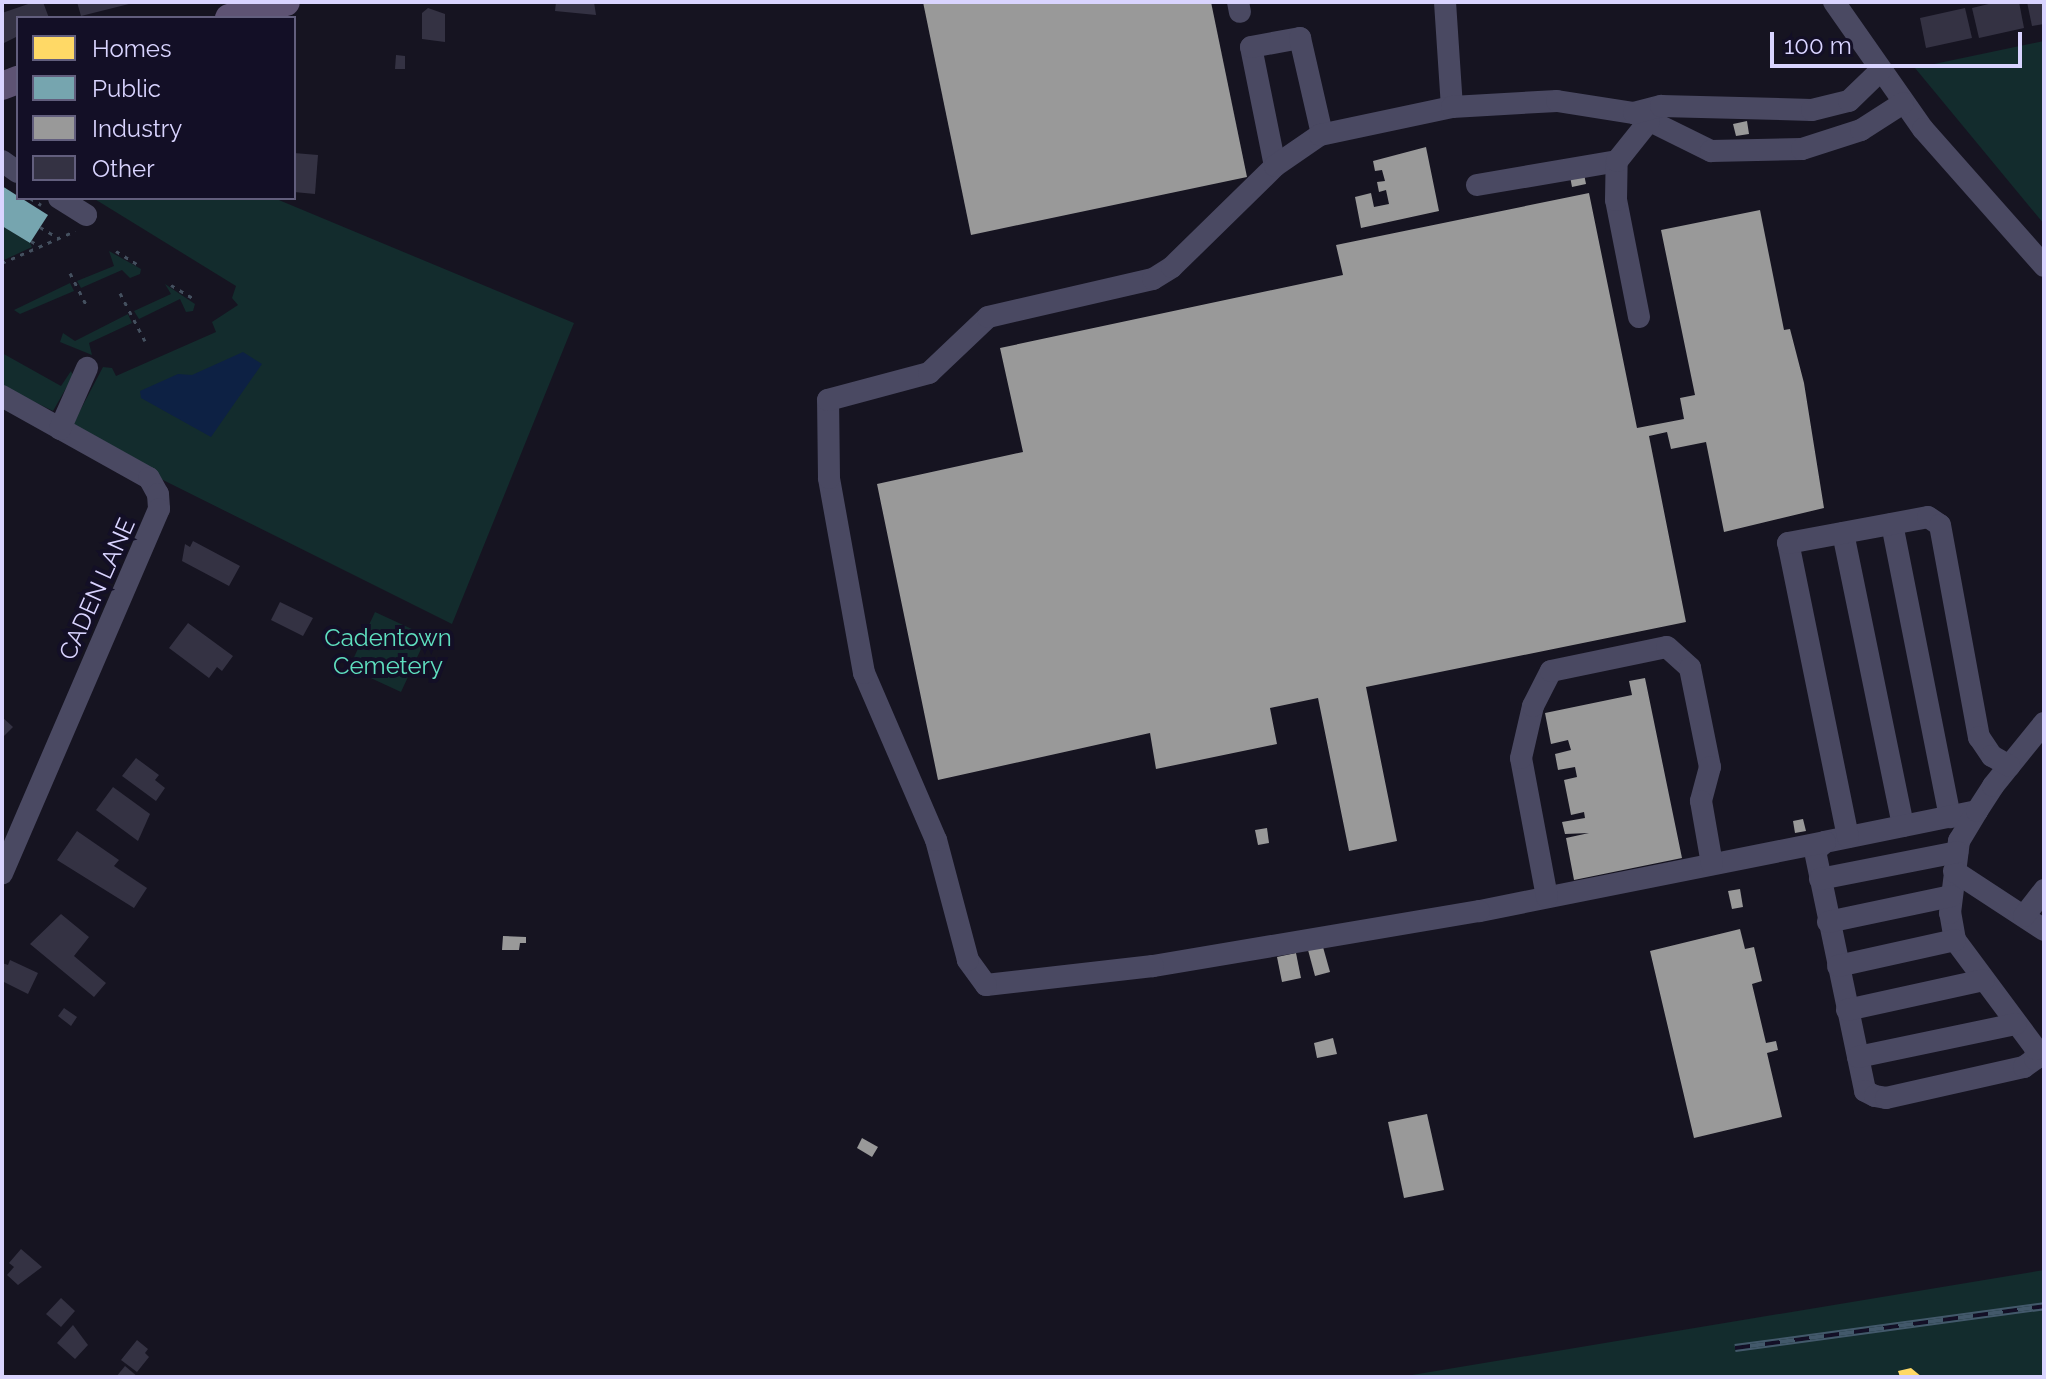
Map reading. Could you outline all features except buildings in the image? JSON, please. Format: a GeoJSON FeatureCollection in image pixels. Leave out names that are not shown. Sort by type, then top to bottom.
{"type":"FeatureCollection","features":[{"type":"Feature","properties":{"kind":"main road"},"geometry":{"type":"LineString","coordinates":[[236,16],[286,2]]}},
{"type":"Feature","properties":{"kind":"street"},"geometry":{"type":"LineString","coordinates":[[1445,2],[1452,107]]}},
{"type":"Feature","properties":{"kind":"street"},"geometry":{"type":"LineString","coordinates":[[1834,2],[1903,103],[2044,266]]}},
{"type":"Feature","properties":{"kind":"street"},"geometry":{"type":"LineString","coordinates":[[1275,166],[1251,47],[1300,38],[1322,134]]}},
{"type":"Feature","properties":{"kind":"street"},"geometry":{"type":"LineString","coordinates":[[1639,317],[1616,200],[1617,161],[1642,117],[1661,106],[1828,106],[1849,101],[1880,71]]}},
{"type":"Feature","properties":{"kind":"street"},"geometry":{"type":"LineString","coordinates":[[1903,103],[1843,136],[1802,149],[1711,151],[1642,117],[1557,101],[1452,107],[1322,134],[1275,166],[1153,279],[988,317],[929,373],[828,400],[829,478],[864,673],[936,840],[968,960],[986,985],[1153,966],[1547,897],[1977,811]]}},
{"type":"Feature","properties":{"kind":"street"},"geometry":{"type":"LineString","coordinates":[[1828,106],[1843,136]]}},
{"type":"Feature","properties":{"kind":"street"},"geometry":{"type":"LineString","coordinates":[[1477,185],[1617,161]]}},
{"type":"Feature","properties":{"kind":"street"},"geometry":{"type":"LineString","coordinates":[[57,206],[76,218]]}},
{"type":"Feature","properties":{"kind":"street"},"geometry":{"type":"LineString","coordinates":[[60,429],[87,368]]}},
{"type":"Feature","properties":{"kind":"street","name":"CADEN LANE"},"geometry":{"type":"LineString","coordinates":[[2,396],[149,478],[158,494],[159,509],[2,874]]}},
{"type":"Feature","properties":{"kind":"street"},"geometry":{"type":"LineString","coordinates":[[1836,839],[1788,543],[1928,517],[1940,525],[1979,737],[1992,756],[2009,766]]}},
{"type":"Feature","properties":{"kind":"street"},"geometry":{"type":"LineString","coordinates":[[1892,524],[1950,817]]}},
{"type":"Feature","properties":{"kind":"street"},"geometry":{"type":"LineString","coordinates":[[1843,533],[1903,826]]}},
{"type":"Feature","properties":{"kind":"street"},"geometry":{"type":"LineString","coordinates":[[1547,897],[1521,758],[1533,706],[1551,671],[1652,650],[1667,647],[1690,668],[1710,767],[1701,801],[1712,864]]}},
{"type":"Feature","properties":{"kind":"street"},"geometry":{"type":"LineString","coordinates":[[1836,839],[1815,851],[1865,1091],[1886,1098],[2024,1067],[2035,1059],[2036,1049],[1955,940],[1951,896],[1956,861],[1977,811],[2044,723]]}},
{"type":"Feature","properties":{"kind":"street"},"geometry":{"type":"LineString","coordinates":[[1820,879],[1956,861],[2044,930]]}},
{"type":"Feature","properties":{"kind":"street"},"geometry":{"type":"LineString","coordinates":[[2024,916],[2044,890]]}},
{"type":"Feature","properties":{"kind":"street"},"geometry":{"type":"LineString","coordinates":[[1828,922],[1951,896]]}},
{"type":"Feature","properties":{"kind":"street"},"geometry":{"type":"LineString","coordinates":[[1838,966],[1955,940]]}},
{"type":"Feature","properties":{"kind":"street"},"geometry":{"type":"LineString","coordinates":[[1847,1010],[1984,980]]}},
{"type":"Feature","properties":{"kind":"street"},"geometry":{"type":"LineString","coordinates":[[1858,1057],[2016,1024]]}},
{"type":"Feature","properties":{"kind":"path"},"geometry":{"type":"LineString","coordinates":[[37,200],[57,206]]}},
{"type":"Feature","properties":{"kind":"path"},"geometry":{"type":"LineString","coordinates":[[2,263],[78,229],[76,218]]}},
{"type":"Feature","properties":{"kind":"path"},"geometry":{"type":"LineString","coordinates":[[40,227],[56,240]]}},
{"type":"Feature","properties":{"kind":"path"},"geometry":{"type":"LineString","coordinates":[[31,241],[40,246]]}},
{"type":"Feature","properties":{"kind":"path"},"geometry":{"type":"LineString","coordinates":[[116,251],[140,266]]}},
{"type":"Feature","properties":{"kind":"path"},"geometry":{"type":"LineString","coordinates":[[70,273],[88,308]]}},
{"type":"Feature","properties":{"kind":"path"},"geometry":{"type":"LineString","coordinates":[[171,285],[194,299]]}},
{"type":"Feature","properties":{"kind":"path"},"geometry":{"type":"LineString","coordinates":[[120,293],[145,341]]}},
{"type":"Feature","properties":{"kind":"green space"},"geometry":{"type":"Polygon","coordinates":[[[2044,41],[2044,224],[1915,68],[2044,41]]]}},
{"type":"Feature","properties":{"kind":"green space"},"geometry":{"type":"Polygon","coordinates":[[[96,200],[279,200],[574,323],[452,624],[163,480],[142,462],[73,424],[103,367],[112,368],[116,376],[216,332],[212,322],[238,305],[232,298],[236,286],[96,200]]]}},
{"type":"Feature","properties":{"kind":"green space"},"geometry":{"type":"Polygon","coordinates":[[[2,226],[30,243],[32,247],[2,261],[2,226]]]}},
{"type":"Feature","properties":{"kind":"green space"},"geometry":{"type":"Polygon","coordinates":[[[109,251],[141,269],[140,274],[130,278],[122,270],[81,288],[77,281],[114,266],[109,251]]]}},
{"type":"Feature","properties":{"kind":"green space"},"geometry":{"type":"Polygon","coordinates":[[[70,283],[74,291],[20,314],[14,310],[70,283]]]}},
{"type":"Feature","properties":{"kind":"green space"},"geometry":{"type":"Polygon","coordinates":[[[165,284],[195,304],[193,311],[186,312],[180,299],[139,319],[134,311],[171,294],[165,284]]]}},
{"type":"Feature","properties":{"kind":"green space"},"geometry":{"type":"Polygon","coordinates":[[[128,314],[132,323],[89,343],[92,355],[60,342],[63,333],[75,341],[128,314]]]}},
{"type":"Feature","properties":{"kind":"green space"},"geometry":{"type":"Polygon","coordinates":[[[2,353],[61,386],[71,371],[73,376],[53,411],[2,386],[2,353]]]}},
{"type":"Feature","properties":{"kind":"green space","name":"Cadentown Cemetery"},"geometry":{"type":"Polygon","coordinates":[[[375,612],[427,636],[401,692],[349,668],[375,612]]]}},
{"type":"Feature","properties":{"kind":"green space"},"geometry":{"type":"Polygon","coordinates":[[[2044,1270],[2044,1377],[1400,1377],[2044,1270]]]}},
{"type":"Feature","properties":{"kind":"water"},"geometry":{"type":"Polygon","coordinates":[[[243,352],[262,364],[211,437],[141,398],[140,391],[178,374],[192,375],[243,352]]]}},
{"type":"Feature","properties":{"kind":"railway"},"geometry":{"type":"LineString","coordinates":[[1735,1348],[2044,1306]]}}]}
